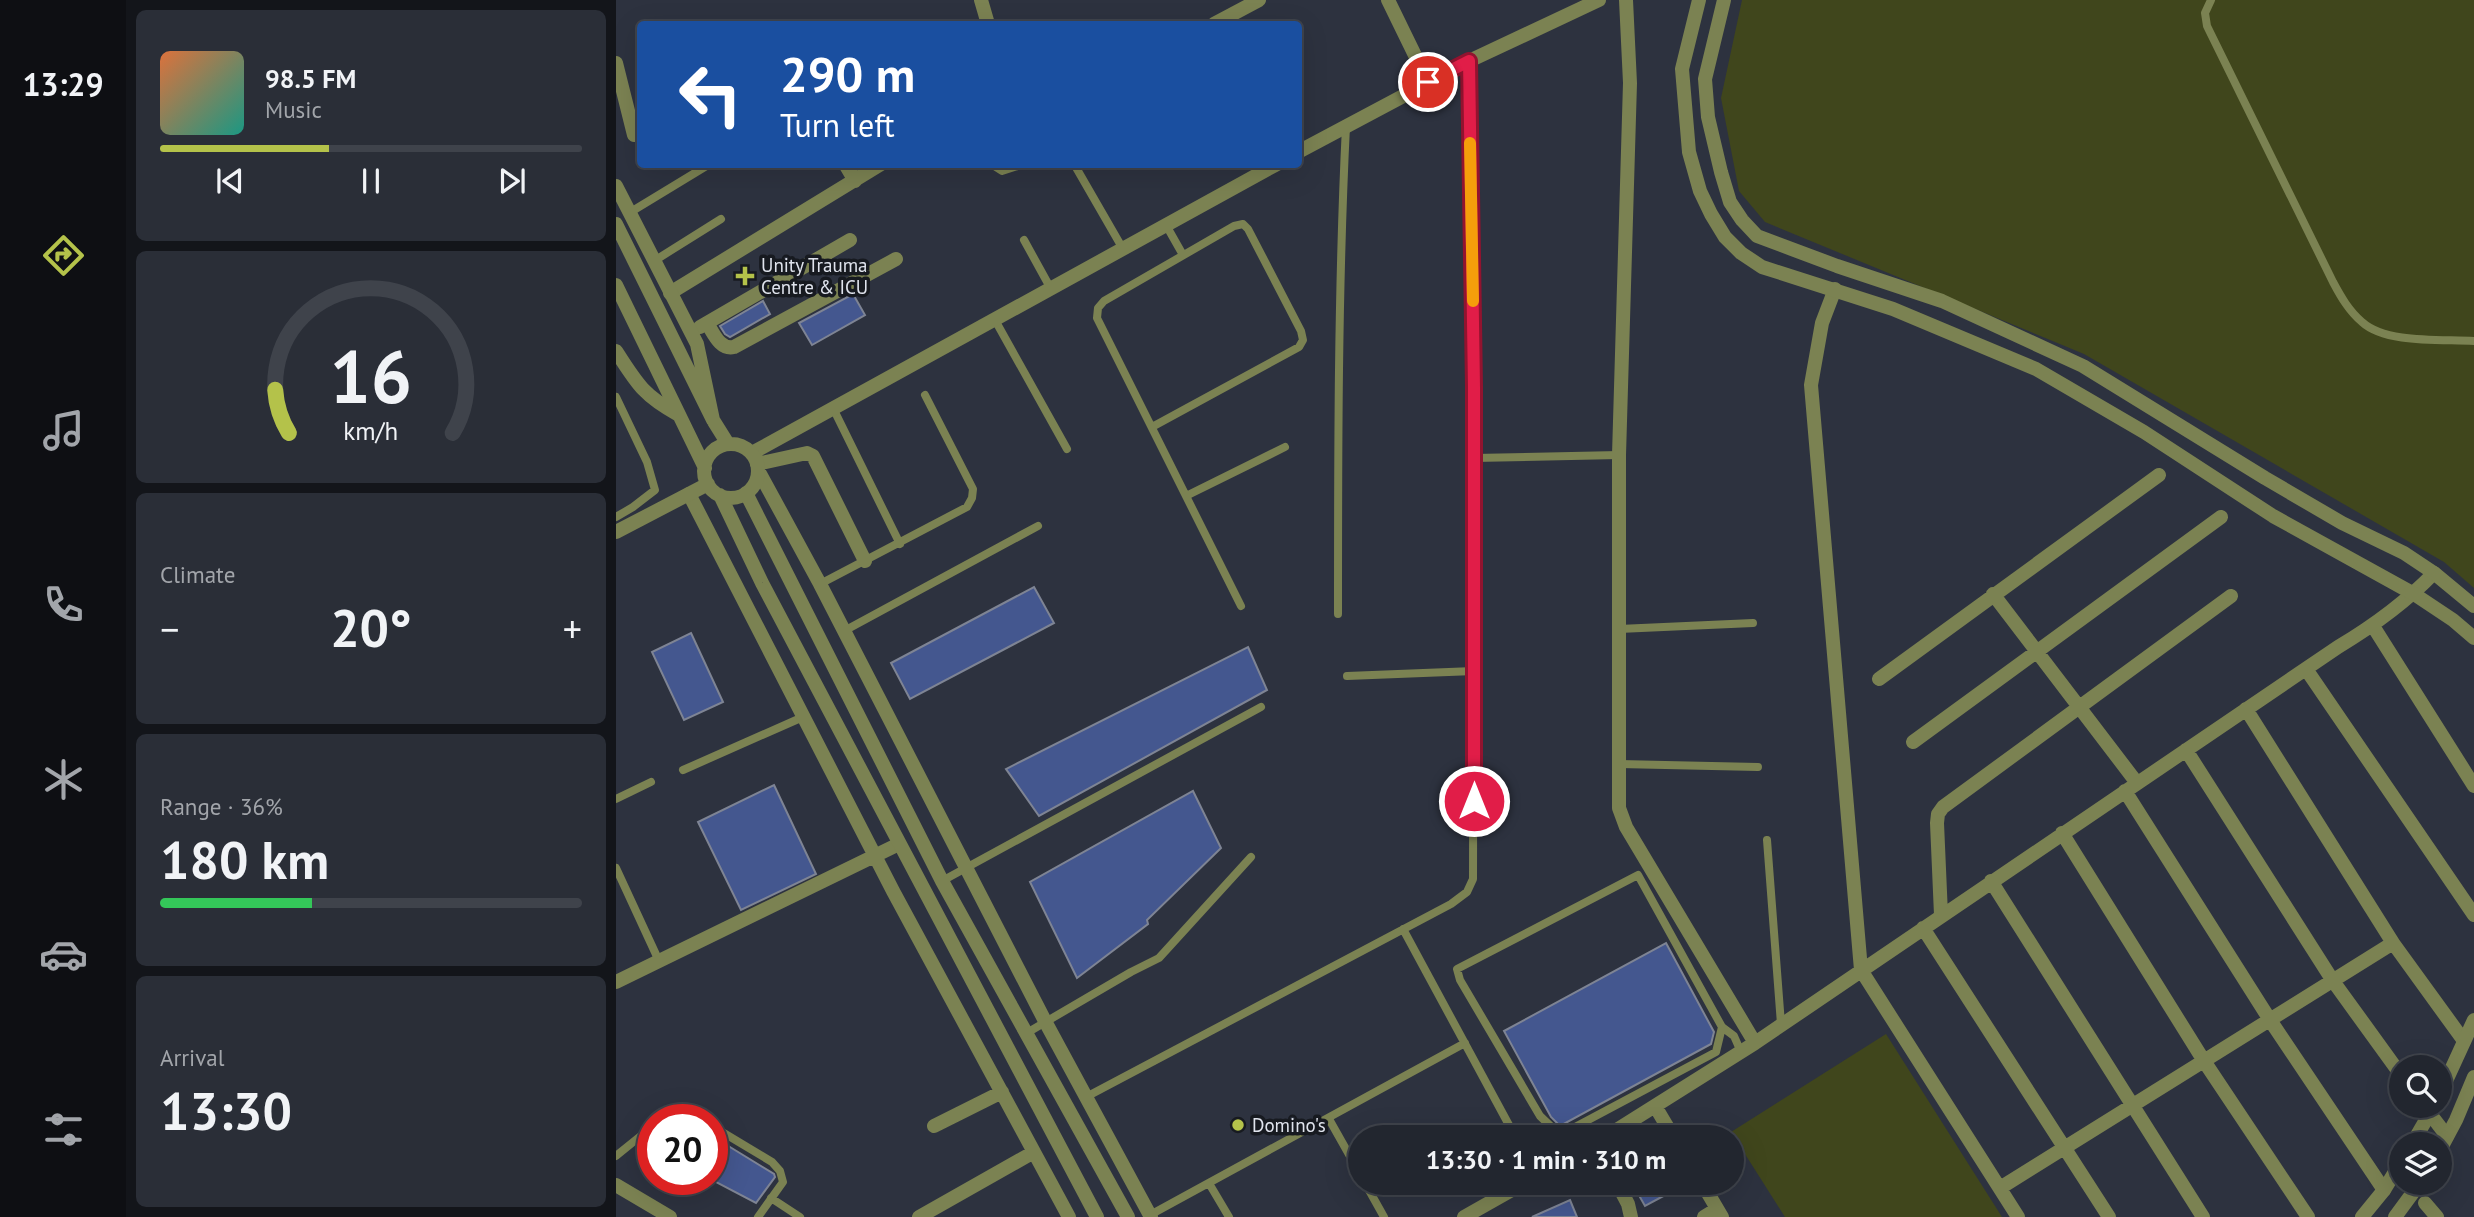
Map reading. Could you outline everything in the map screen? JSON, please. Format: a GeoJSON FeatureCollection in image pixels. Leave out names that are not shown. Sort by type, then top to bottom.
{"type":"FeatureCollection","features":[{"type":"Feature","properties":{"kind":"street"},"geometry":{"type":"LineString","coordinates":[[981,0],[987,21]]}},
{"type":"Feature","properties":{"kind":"street"},"geometry":{"type":"LineString","coordinates":[[1220,21],[1259,0]]}},
{"type":"Feature","properties":{"kind":"street"},"geometry":{"type":"LineString","coordinates":[[1388,0],[1428,82]]}},
{"type":"Feature","properties":{"kind":"street"},"geometry":{"type":"LineString","coordinates":[[1302,150],[1469,61],[1599,0]]}},
{"type":"Feature","properties":{"kind":"street"},"geometry":{"type":"LineString","coordinates":[[1626,0],[1630,83],[1619,455],[1619,808],[1626,827],[1755,1043]]}},
{"type":"Feature","properties":{"kind":"street"},"geometry":{"type":"LineString","coordinates":[[1699,0],[1682,69],[1689,152],[1700,191],[1725,237],[1741,253],[1762,267],[1893,309],[2036,369],[2144,432],[2273,516],[2414,594],[2474,638]]}},
{"type":"Feature","properties":{"kind":"street"},"geometry":{"type":"LineString","coordinates":[[1724,0],[1705,79],[1708,117],[1720,172],[1730,202],[1757,236],[1942,301],[2083,366],[2264,478],[2342,523],[2404,553],[2434,573],[2474,606]]}},
{"type":"Feature","properties":{"kind":"street"},"geometry":{"type":"LineString","coordinates":[[616,63],[634,135]]}},
{"type":"Feature","properties":{"kind":"street"},"geometry":{"type":"LineString","coordinates":[[847,168],[855,181]]}},
{"type":"Feature","properties":{"kind":"street"},"geometry":{"type":"LineString","coordinates":[[670,293],[875,168]]}},
{"type":"Feature","properties":{"kind":"street"},"geometry":{"type":"LineString","coordinates":[[720,495],[729,498],[746,494],[752,487],[756,463],[833,408],[1270,168]]}},
{"type":"Feature","properties":{"kind":"street"},"geometry":{"type":"LineString","coordinates":[[616,186],[702,357],[713,420]]}},
{"type":"Feature","properties":{"kind":"street"},"geometry":{"type":"LineString","coordinates":[[616,224],[713,420],[728,444]]}},
{"type":"Feature","properties":{"kind":"street"},"geometry":{"type":"LineString","coordinates":[[691,332],[850,240]]}},
{"type":"Feature","properties":{"kind":"street"},"geometry":{"type":"LineString","coordinates":[[707,323],[722,345],[728,349],[734,348],[896,258]]}},
{"type":"Feature","properties":{"kind":"street"},"geometry":{"type":"LineString","coordinates":[[616,285],[705,468],[708,484],[720,495],[762,583],[1097,1217]]}},
{"type":"Feature","properties":{"kind":"street"},"geometry":{"type":"LineString","coordinates":[[1835,289],[1822,323],[1811,385],[1861,970],[2018,1217]]}},
{"type":"Feature","properties":{"kind":"street"},"geometry":{"type":"LineString","coordinates":[[616,351],[638,386],[655,401],[679,415]]}},
{"type":"Feature","properties":{"kind":"street"},"geometry":{"type":"LineString","coordinates":[[705,468],[712,452],[728,444],[745,447],[756,463],[1046,1023],[1150,1216]]}},
{"type":"Feature","properties":{"kind":"street"},"geometry":{"type":"LineString","coordinates":[[756,463],[807,453],[813,456],[865,561]]}},
{"type":"Feature","properties":{"kind":"street"},"geometry":{"type":"LineString","coordinates":[[1879,679],[2159,475]]}},
{"type":"Feature","properties":{"kind":"street"},"geometry":{"type":"LineString","coordinates":[[616,532],[708,484]]}},
{"type":"Feature","properties":{"kind":"street"},"geometry":{"type":"LineString","coordinates":[[689,494],[875,856],[1067,1216]]}},
{"type":"Feature","properties":{"kind":"street"},"geometry":{"type":"LineString","coordinates":[[746,494],[942,881],[1128,1217]]}},
{"type":"Feature","properties":{"kind":"street"},"geometry":{"type":"LineString","coordinates":[[1913,742],[2221,517]]}},
{"type":"Feature","properties":{"kind":"street"},"geometry":{"type":"LineString","coordinates":[[1625,1125],[1755,1043],[2306,668],[2373,626],[2414,594],[2434,573]]}},
{"type":"Feature","properties":{"kind":"street"},"geometry":{"type":"LineString","coordinates":[[1993,594],[2079,708],[2131,787],[2270,1020],[2384,1190]]}},
{"type":"Feature","properties":{"kind":"street"},"geometry":{"type":"LineString","coordinates":[[1941,915],[1938,814],[1943,807],[2231,596]]}},
{"type":"Feature","properties":{"kind":"street"},"geometry":{"type":"LineString","coordinates":[[2373,626],[2474,786]]}},
{"type":"Feature","properties":{"kind":"street"},"geometry":{"type":"LineString","coordinates":[[2306,668],[2474,915]]}},
{"type":"Feature","properties":{"kind":"street"},"geometry":{"type":"LineString","coordinates":[[2246,709],[2393,943],[2464,1041]]}},
{"type":"Feature","properties":{"kind":"street"},"geometry":{"type":"LineString","coordinates":[[2186,750],[2333,981],[2389,1058]]}},
{"type":"Feature","properties":{"kind":"street"},"geometry":{"type":"LineString","coordinates":[[2063,833],[2204,1061],[2308,1217]]}},
{"type":"Feature","properties":{"kind":"street"},"geometry":{"type":"LineString","coordinates":[[616,982],[899,844]]}},
{"type":"Feature","properties":{"kind":"street"},"geometry":{"type":"LineString","coordinates":[[1991,881],[2203,1217]]}},
{"type":"Feature","properties":{"kind":"street"},"geometry":{"type":"LineString","coordinates":[[1923,928],[2109,1217]]}},
{"type":"Feature","properties":{"kind":"street"},"geometry":{"type":"LineString","coordinates":[[2000,1188],[2393,943]]}},
{"type":"Feature","properties":{"kind":"street"},"geometry":{"type":"LineString","coordinates":[[2452,1068],[2474,1020]]}},
{"type":"Feature","properties":{"kind":"street"},"geometry":{"type":"LineString","coordinates":[[2449,1132],[2474,1077]]}},
{"type":"Feature","properties":{"kind":"street"},"geometry":{"type":"LineString","coordinates":[[934,1126],[1002,1092]]}},
{"type":"Feature","properties":{"kind":"street"},"geometry":{"type":"LineString","coordinates":[[1655,1106],[1666,1125]]}},
{"type":"Feature","properties":{"kind":"street"},"geometry":{"type":"LineString","coordinates":[[919,1217],[1034,1152]]}},
{"type":"Feature","properties":{"kind":"street"},"geometry":{"type":"LineString","coordinates":[[2362,1217],[2389,1182]]}},
{"type":"Feature","properties":{"kind":"street"},"geometry":{"type":"LineString","coordinates":[[616,1185],[670,1217]]}},
{"type":"Feature","properties":{"kind":"street"},"geometry":{"type":"LineString","coordinates":[[1464,1217],[1503,1195]]}},
{"type":"Feature","properties":{"kind":"street"},"geometry":{"type":"LineString","coordinates":[[1623,1195],[1630,1217]]}},
{"type":"Feature","properties":{"kind":"street"},"geometry":{"type":"LineString","coordinates":[[1704,1217],[1720,1213],[1709,1195]]}},
{"type":"Feature","properties":{"kind":"street"},"geometry":{"type":"LineString","coordinates":[[2395,1217],[2411,1195]]}},
{"type":"Feature","properties":{"kind":"street"},"geometry":{"type":"LineString","coordinates":[[2425,1203],[2438,1217]]}},
{"type":"Feature","properties":{"kind":"lane"},"geometry":{"type":"LineString","coordinates":[[2211,0],[2205,13],[2207,26],[2348,308],[2363,324],[2381,334],[2474,341]]}},
{"type":"Feature","properties":{"kind":"lane"},"geometry":{"type":"LineString","coordinates":[[1086,1097],[1451,904],[1467,892],[1474,879],[1474,458],[1469,61]]}},
{"type":"Feature","properties":{"kind":"lane"},"geometry":{"type":"LineString","coordinates":[[1338,614],[1338,415],[1346,126]]}},
{"type":"Feature","properties":{"kind":"lane"},"geometry":{"type":"LineString","coordinates":[[629,213],[703,168]]}},
{"type":"Feature","properties":{"kind":"lane"},"geometry":{"type":"LineString","coordinates":[[1076,168],[1123,249]]}},
{"type":"Feature","properties":{"kind":"lane"},"geometry":{"type":"LineString","coordinates":[[654,261],[721,219]]}},
{"type":"Feature","properties":{"kind":"lane"},"geometry":{"type":"LineString","coordinates":[[1152,427],[1299,347],[1303,340],[1301,331],[1243,224],[1234,226],[1104,301],[1098,308],[1097,318],[1241,606]]}},
{"type":"Feature","properties":{"kind":"lane"},"geometry":{"type":"LineString","coordinates":[[1166,225],[1183,255]]}},
{"type":"Feature","properties":{"kind":"lane"},"geometry":{"type":"LineString","coordinates":[[1024,240],[1052,289]]}},
{"type":"Feature","properties":{"kind":"lane"},"geometry":{"type":"LineString","coordinates":[[995,320],[1066,449]]}},
{"type":"Feature","properties":{"kind":"lane"},"geometry":{"type":"LineString","coordinates":[[820,584],[967,507],[972,498],[973,489],[925,395]]}},
{"type":"Feature","properties":{"kind":"lane"},"geometry":{"type":"LineString","coordinates":[[616,397],[647,462],[655,490],[616,517]]}},
{"type":"Feature","properties":{"kind":"lane"},"geometry":{"type":"LineString","coordinates":[[833,408],[900,544]]}},
{"type":"Feature","properties":{"kind":"lane"},"geometry":{"type":"LineString","coordinates":[[1186,496],[1285,447]]}},
{"type":"Feature","properties":{"kind":"lane"},"geometry":{"type":"LineString","coordinates":[[1474,458],[1619,455]]}},
{"type":"Feature","properties":{"kind":"lane"},"geometry":{"type":"LineString","coordinates":[[843,632],[1038,526]]}},
{"type":"Feature","properties":{"kind":"lane"},"geometry":{"type":"LineString","coordinates":[[1619,629],[1753,623]]}},
{"type":"Feature","properties":{"kind":"lane"},"geometry":{"type":"LineString","coordinates":[[1347,676],[1474,671]]}},
{"type":"Feature","properties":{"kind":"lane"},"geometry":{"type":"LineString","coordinates":[[942,881],[1261,707]]}},
{"type":"Feature","properties":{"kind":"lane"},"geometry":{"type":"LineString","coordinates":[[683,770],[803,717]]}},
{"type":"Feature","properties":{"kind":"lane"},"geometry":{"type":"LineString","coordinates":[[1619,764],[1758,766]]}},
{"type":"Feature","properties":{"kind":"lane"},"geometry":{"type":"LineString","coordinates":[[616,799],[651,782]]}},
{"type":"Feature","properties":{"kind":"lane"},"geometry":{"type":"LineString","coordinates":[[1766,840],[1781,1024]]}},
{"type":"Feature","properties":{"kind":"lane"},"geometry":{"type":"LineString","coordinates":[[1025,1034],[1159,958],[1251,857]]}},
{"type":"Feature","properties":{"kind":"lane"},"geometry":{"type":"LineString","coordinates":[[616,868],[659,961]]}},
{"type":"Feature","properties":{"kind":"lane"},"geometry":{"type":"LineString","coordinates":[[1550,1125],[1540,1116],[1460,980],[1457,969],[1638,875],[1722,1027],[1734,1036],[1741,1052]]}},
{"type":"Feature","properties":{"kind":"lane"},"geometry":{"type":"LineString","coordinates":[[1403,929],[1509,1125]]}},
{"type":"Feature","properties":{"kind":"lane"},"geometry":{"type":"LineString","coordinates":[[1582,1125],[1716,1052],[1722,1027]]}},
{"type":"Feature","properties":{"kind":"lane"},"geometry":{"type":"LineString","coordinates":[[1150,1216],[1465,1043]]}},
{"type":"Feature","properties":{"kind":"lane"},"geometry":{"type":"LineString","coordinates":[[1329,1119],[1348,1153]]}},
{"type":"Feature","properties":{"kind":"lane"},"geometry":{"type":"LineString","coordinates":[[728,1135],[772,1161],[780,1171],[783,1182],[758,1217]]}},
{"type":"Feature","properties":{"kind":"lane"},"geometry":{"type":"LineString","coordinates":[[616,1156],[637,1139]]}},
{"type":"Feature","properties":{"kind":"lane"},"geometry":{"type":"LineString","coordinates":[[1210,1185],[1229,1217]]}},
{"type":"Feature","properties":{"kind":"lane"},"geometry":{"type":"LineString","coordinates":[[1372,1195],[1384,1217]]}},
{"type":"Feature","properties":{"kind":"lane"},"geometry":{"type":"LineString","coordinates":[[771,1198],[800,1217]]}},
{"type":"Feature","properties":{"kind":"green space"},"geometry":{"type":"Polygon","coordinates":[[[1742,0],[2474,0],[2474,588],[2444,562],[2084,354],[1765,222],[1739,191],[1721,98],[1742,0]]]}},
{"type":"Feature","properties":{"kind":"green space"},"geometry":{"type":"Polygon","coordinates":[[[1886,1034],[2002,1217],[1785,1217],[1744,1152],[1742,1125],[1886,1034]]]}},
{"type":"Feature","properties":{"kind":"building"},"geometry":{"type":"Polygon","coordinates":[[[853,294],[865,315],[812,345],[799,323],[853,294]]]}},
{"type":"Feature","properties":{"kind":"building"},"geometry":{"type":"Polygon","coordinates":[[[763,301],[770,314],[730,337],[725,334],[720,326],[763,301]]]}},
{"type":"Feature","properties":{"kind":"building"},"geometry":{"type":"Polygon","coordinates":[[[1034,587],[1054,623],[910,699],[891,663],[1034,587]]]}},
{"type":"Feature","properties":{"kind":"building"},"geometry":{"type":"Polygon","coordinates":[[[691,633],[723,702],[684,720],[652,652],[691,633]]]}},
{"type":"Feature","properties":{"kind":"building"},"geometry":{"type":"Polygon","coordinates":[[[1248,647],[1267,690],[1039,816],[1006,769],[1248,647]]]}},
{"type":"Feature","properties":{"kind":"building"},"geometry":{"type":"Polygon","coordinates":[[[774,785],[816,874],[741,910],[698,822],[774,785]]]}},
{"type":"Feature","properties":{"kind":"building"},"geometry":{"type":"Polygon","coordinates":[[[1193,791],[1221,848],[1147,920],[1148,924],[1077,978],[1030,882],[1193,791]]]}},
{"type":"Feature","properties":{"kind":"building"},"geometry":{"type":"Polygon","coordinates":[[[1666,943],[1714,1032],[1711,1044],[1559,1125],[1551,1117],[1504,1031],[1666,943]]]}},
{"type":"Feature","properties":{"kind":"building"},"geometry":{"type":"Polygon","coordinates":[[[728,1146],[774,1174],[775,1177],[756,1203],[728,1188],[728,1146]]]}},
{"type":"Feature","properties":{"kind":"building"},"geometry":{"type":"Polygon","coordinates":[[[1639,1195],[1665,1195],[1645,1206],[1639,1195]]]}},
{"type":"Feature","properties":{"kind":"building"},"geometry":{"type":"Polygon","coordinates":[[[1570,1200],[1577,1217],[1532,1217],[1570,1200]]]}},
{"type":"Feature","properties":{"kind":"slow traffic"},"geometry":{"type":"LineString","coordinates":[[1470,143],[1473,301]]}},
{"type":"Feature","properties":{"kind":"place","name":"Unity Trauma Centre & ICU"},"geometry":{"type":"Point","coordinates":[745,276]}},
{"type":"Feature","properties":{"kind":"place","name":"Domino's"},"geometry":{"type":"Point","coordinates":[1238,1125]}},
{"type":"Feature","properties":{"kind":"route"},"geometry":{"type":"LineString","coordinates":[[1428,82],[1469,61],[1474,387],[1474,801]]}}]}
